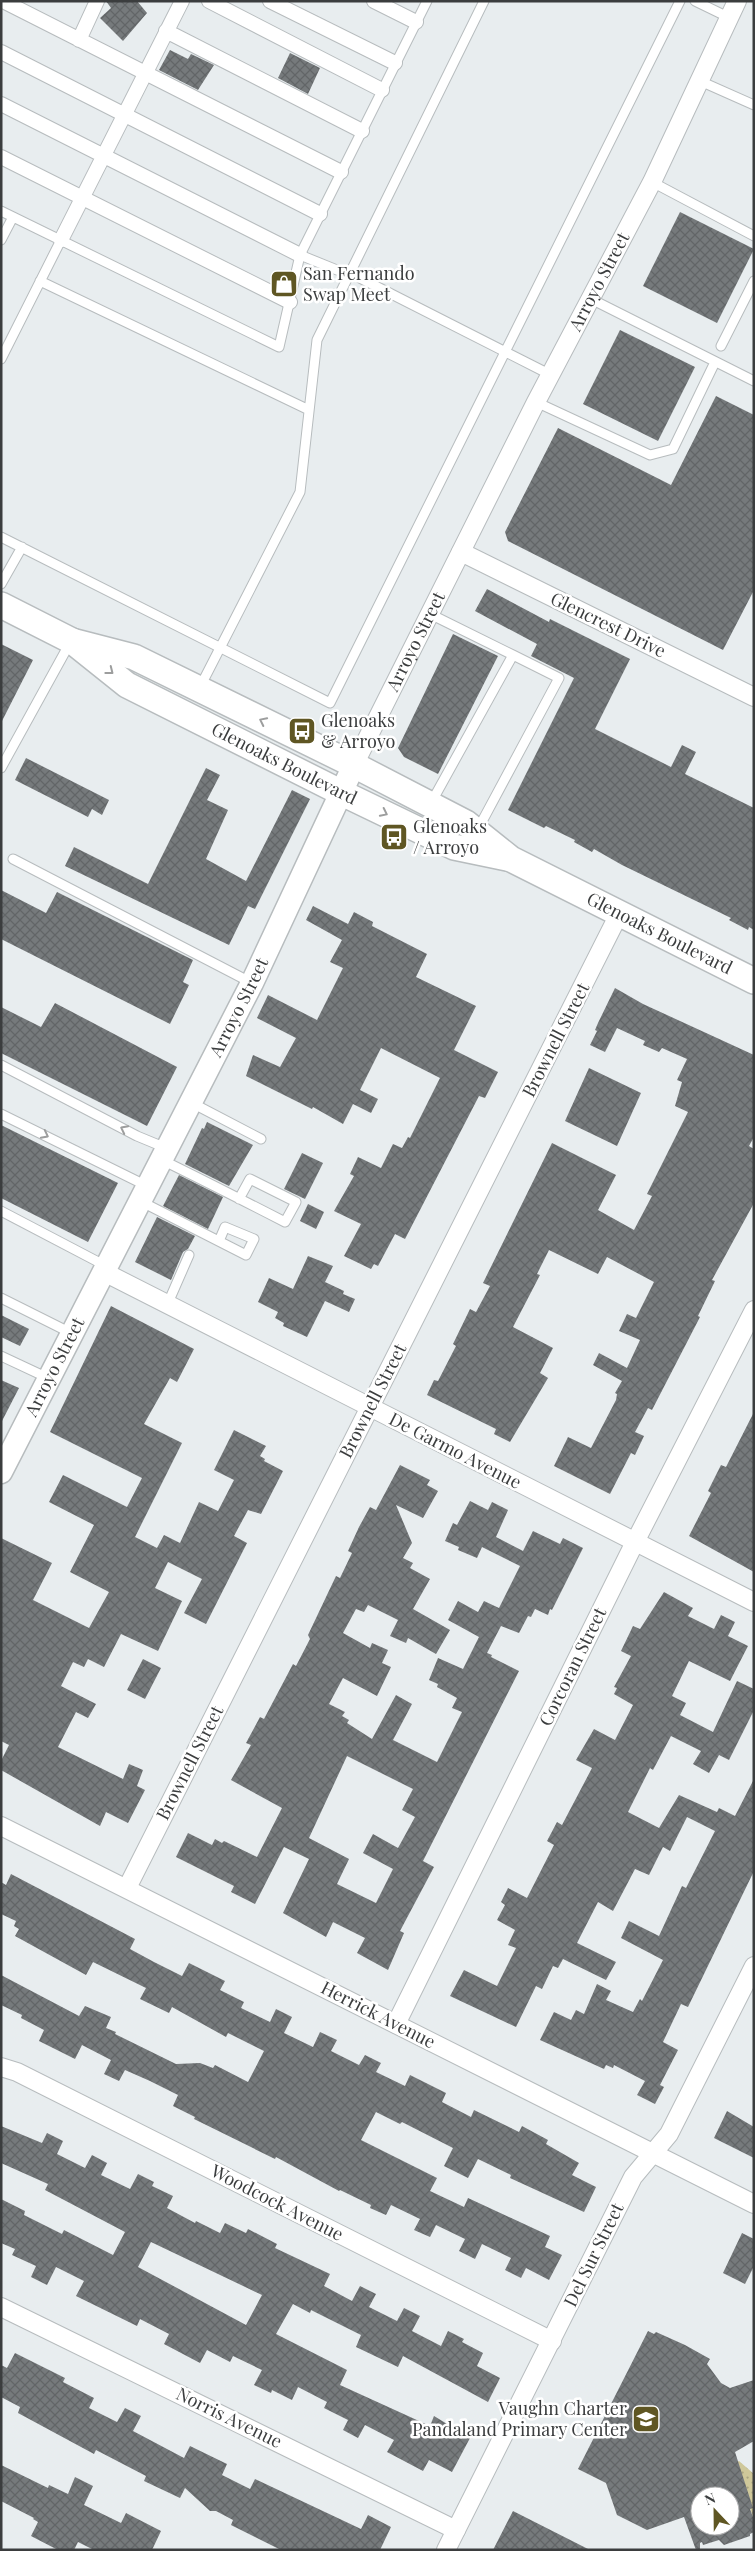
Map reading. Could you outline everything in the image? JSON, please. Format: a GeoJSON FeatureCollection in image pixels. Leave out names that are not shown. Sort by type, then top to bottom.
{"type":"FeatureCollection","features":[{"type":"Feature","properties":{"kind":"main road","name":"Glenoaks Boulevard"},"geometry":{"type":"LineString","coordinates":[[1,606],[72,641],[134,657],[354,766],[466,823],[511,859],[754,982]]}},
{"type":"Feature","properties":{"kind":"main road","name":"Glenoaks Boulevard"},"geometry":{"type":"LineString","coordinates":[[72,641],[127,685],[340,792],[454,847],[511,859]]}},
{"type":"Feature","properties":{"kind":"street"},"geometry":{"type":"LineString","coordinates":[[3,1],[341,172]]}},
{"type":"Feature","properties":{"kind":"street"},"geometry":{"type":"LineString","coordinates":[[79,40],[97,1]]}},
{"type":"Feature","properties":{"kind":"street"},"geometry":{"type":"LineString","coordinates":[[61,240],[182,1]]}},
{"type":"Feature","properties":{"kind":"street"},"geometry":{"type":"LineString","coordinates":[[209,1],[382,90]]}},
{"type":"Feature","properties":{"kind":"street"},"geometry":{"type":"LineString","coordinates":[[270,1],[395,63]]}},
{"type":"Feature","properties":{"kind":"street"},"geometry":{"type":"LineString","coordinates":[[374,1],[416,22]]}},
{"type":"Feature","properties":{"kind":"street","name":"Arroyo Street"},"geometry":{"type":"LineString","coordinates":[[1,1472],[71,1333],[192,1103],[334,811],[340,792],[536,402],[652,182],[737,1]]}},
{"type":"Feature","properties":{"kind":"street"},"geometry":{"type":"LineString","coordinates":[[166,31],[362,130]]}},
{"type":"Feature","properties":{"kind":"street"},"geometry":{"type":"LineString","coordinates":[[1,52],[320,214]]}},
{"type":"Feature","properties":{"kind":"street"},"geometry":{"type":"LineString","coordinates":[[1,104],[300,255]]}},
{"type":"Feature","properties":{"kind":"street"},"geometry":{"type":"LineString","coordinates":[[1,157],[290,302]]}},
{"type":"Feature","properties":{"kind":"street","name":"Glencrest Drive"},"geometry":{"type":"LineString","coordinates":[[461,552],[754,697]]}},
{"type":"Feature","properties":{"kind":"street","name":"Brownell Street"},"geometry":{"type":"LineString","coordinates":[[127,1888],[619,914]]}},
{"type":"Feature","properties":{"kind":"street","name":"De Garmo Avenue"},"geometry":{"type":"LineString","coordinates":[[105,1269],[370,1408],[754,1602]]}},
{"type":"Feature","properties":{"kind":"street","name":"Corcoran Street"},"geometry":{"type":"LineString","coordinates":[[396,2024],[635,1542],[754,1310]]}},
{"type":"Feature","properties":{"kind":"street","name":"Herrick Avenue"},"geometry":{"type":"LineString","coordinates":[[1,1826],[754,2204]]}},
{"type":"Feature","properties":{"kind":"street","name":"Del Sur Street"},"geometry":{"type":"LineString","coordinates":[[446,2550],[633,2177],[669,2134],[754,1966]]}},
{"type":"Feature","properties":{"kind":"street","name":"Woodcock Avenue"},"geometry":{"type":"LineString","coordinates":[[1,2067],[35,2081],[552,2341]]}},
{"type":"Feature","properties":{"kind":"street","name":"Norris Avenue"},"geometry":{"type":"LineString","coordinates":[[1,2307],[456,2530]]}},
{"type":"Feature","properties":{"kind":"lane"},"geometry":{"type":"LineString","coordinates":[[1,211],[279,347],[300,255],[427,1]]}},
{"type":"Feature","properties":{"kind":"lane"},"geometry":{"type":"LineString","coordinates":[[199,689],[300,492],[317,340],[484,1]]}},
{"type":"Feature","properties":{"kind":"lane"},"geometry":{"type":"LineString","coordinates":[[1,537],[330,703],[680,1]]}},
{"type":"Feature","properties":{"kind":"lane"},"geometry":{"type":"LineString","coordinates":[[695,1],[730,18]]}},
{"type":"Feature","properties":{"kind":"lane"},"geometry":{"type":"LineString","coordinates":[[700,81],[754,105]]}},
{"type":"Feature","properties":{"kind":"lane"},"geometry":{"type":"LineString","coordinates":[[652,182],[754,236]]}},
{"type":"Feature","properties":{"kind":"lane"},"geometry":{"type":"LineString","coordinates":[[1,240],[13,217]]}},
{"type":"Feature","properties":{"kind":"lane"},"geometry":{"type":"LineString","coordinates":[[1,359],[61,240]]}},
{"type":"Feature","properties":{"kind":"lane"},"geometry":{"type":"LineString","coordinates":[[300,255],[336,270],[350,273],[506,350],[550,375]]}},
{"type":"Feature","properties":{"kind":"lane"},"geometry":{"type":"LineString","coordinates":[[40,281],[309,410]]}},
{"type":"Feature","properties":{"kind":"lane"},"geometry":{"type":"LineString","coordinates":[[721,346],[754,281]]}},
{"type":"Feature","properties":{"kind":"lane"},"geometry":{"type":"LineString","coordinates":[[591,299],[754,381]]}},
{"type":"Feature","properties":{"kind":"lane"},"geometry":{"type":"LineString","coordinates":[[536,402],[650,455],[673,449],[715,362]]}},
{"type":"Feature","properties":{"kind":"lane"},"geometry":{"type":"LineString","coordinates":[[1,584],[22,547]]}},
{"type":"Feature","properties":{"kind":"lane"},"geometry":{"type":"LineString","coordinates":[[430,614],[559,678],[477,831]]}},
{"type":"Feature","properties":{"kind":"lane"},"geometry":{"type":"LineString","coordinates":[[1,768],[72,641]]}},
{"type":"Feature","properties":{"kind":"lane"},"geometry":{"type":"LineString","coordinates":[[430,805],[513,655]]}},
{"type":"Feature","properties":{"kind":"lane"},"geometry":{"type":"LineString","coordinates":[[13,859],[252,983]]}},
{"type":"Feature","properties":{"kind":"lane"},"geometry":{"type":"LineString","coordinates":[[1,1066],[137,1136],[165,1155],[240,1199],[286,1222],[296,1202],[250,1179],[240,1199]]}},
{"type":"Feature","properties":{"kind":"lane"},"geometry":{"type":"LineString","coordinates":[[192,1103],[261,1139]]}},
{"type":"Feature","properties":{"kind":"lane"},"geometry":{"type":"LineString","coordinates":[[1,1114],[144,1194],[219,1241]]}},
{"type":"Feature","properties":{"kind":"lane"},"geometry":{"type":"LineString","coordinates":[[1,1211],[105,1269]]}},
{"type":"Feature","properties":{"kind":"lane"},"geometry":{"type":"LineString","coordinates":[[168,1303],[188,1255]]}},
{"type":"Feature","properties":{"kind":"lane"},"geometry":{"type":"LineString","coordinates":[[1,1298],[71,1333]]}},
{"type":"Feature","properties":{"kind":"lane"},"geometry":{"type":"LineString","coordinates":[[1,1356],[48,1378]]}},
{"type":"Feature","properties":{"kind":"shaded area"},"geometry":{"type":"Polygon","coordinates":[[[739,2461],[754,2474],[754,2520],[735,2463],[739,2461]]]}},
{"type":"Feature","properties":{"kind":"building"},"geometry":{"type":"Polygon","coordinates":[[[106,1],[137,1],[147,13],[123,41],[100,18],[111,8],[106,1]]]}},
{"type":"Feature","properties":{"kind":"building"},"geometry":{"type":"Polygon","coordinates":[[[170,50],[188,59],[191,54],[214,65],[198,90],[159,70],[170,50]]]}},
{"type":"Feature","properties":{"kind":"building"},"geometry":{"type":"Polygon","coordinates":[[[290,53],[320,68],[308,94],[278,78],[290,53]]]}},
{"type":"Feature","properties":{"kind":"building"},"geometry":{"type":"Polygon","coordinates":[[[680,212],[754,249],[717,323],[643,286],[680,212]]]}},
{"type":"Feature","properties":{"kind":"building"},"geometry":{"type":"Polygon","coordinates":[[[620,330],[695,367],[658,441],[583,404],[620,330]]]}},
{"type":"Feature","properties":{"kind":"building"},"geometry":{"type":"Polygon","coordinates":[[[716,396],[754,415],[754,590],[723,650],[508,541],[505,532],[558,428],[671,485],[716,396]]]}},
{"type":"Feature","properties":{"kind":"building"},"geometry":{"type":"Polygon","coordinates":[[[487,589],[549,622],[550,619],[630,659],[595,729],[671,767],[682,745],[696,752],[685,774],[754,808],[754,930],[749,927],[748,930],[729,920],[731,918],[622,865],[594,849],[592,852],[574,842],[575,840],[546,826],[544,828],[508,810],[574,678],[531,656],[537,644],[475,611],[487,589]]]}},
{"type":"Feature","properties":{"kind":"building"},"geometry":{"type":"Polygon","coordinates":[[[453,634],[498,656],[438,774],[404,757],[398,748],[453,634]]]}},
{"type":"Feature","properties":{"kind":"building"},"geometry":{"type":"Polygon","coordinates":[[[1,644],[33,660],[1,723],[1,644]]]}},
{"type":"Feature","properties":{"kind":"building"},"geometry":{"type":"Polygon","coordinates":[[[26,758],[109,800],[102,815],[92,809],[88,817],[15,780],[26,758]]]}},
{"type":"Feature","properties":{"kind":"building"},"geometry":{"type":"Polygon","coordinates":[[[206,768],[220,775],[207,800],[228,810],[206,859],[246,881],[292,790],[310,799],[255,909],[248,906],[229,945],[65,866],[74,847],[148,884],[206,768]]]}},
{"type":"Feature","properties":{"kind":"building"},"geometry":{"type":"Polygon","coordinates":[[[1,890],[46,913],[57,892],[193,960],[183,982],[189,985],[170,1024],[1,939],[1,890]]]}},
{"type":"Feature","properties":{"kind":"building"},"geometry":{"type":"Polygon","coordinates":[[[313,906],[348,924],[354,912],[373,922],[372,926],[427,954],[416,977],[476,1006],[454,1050],[498,1072],[485,1098],[479,1096],[405,1239],[395,1234],[378,1266],[374,1264],[371,1269],[344,1256],[361,1224],[334,1211],[354,1176],[350,1174],[358,1157],[381,1168],[393,1144],[402,1148],[408,1137],[410,1138],[440,1078],[381,1048],[360,1090],[378,1099],[371,1113],[353,1104],[343,1124],[313,1107],[312,1109],[246,1076],[253,1055],[280,1067],[296,1038],[257,1018],[268,995],[317,1020],[343,968],[330,962],[342,940],[306,920],[313,906]]]}},
{"type":"Feature","properties":{"kind":"building"},"geometry":{"type":"Polygon","coordinates":[[[615,988],[643,1004],[754,1055],[754,1137],[749,1146],[754,1149],[754,1203],[712,1280],[715,1281],[698,1316],[700,1317],[652,1410],[648,1408],[635,1432],[644,1436],[635,1455],[631,1453],[610,1494],[554,1466],[568,1437],[591,1448],[616,1400],[617,1394],[615,1393],[622,1381],[593,1365],[599,1353],[627,1368],[640,1340],[619,1331],[627,1314],[636,1318],[654,1282],[607,1257],[598,1274],[549,1250],[537,1274],[540,1275],[513,1327],[553,1348],[540,1373],[548,1378],[510,1442],[494,1434],[496,1429],[427,1395],[434,1380],[438,1381],[456,1346],[453,1344],[470,1309],[476,1312],[490,1286],[483,1283],[552,1143],[616,1175],[598,1210],[634,1230],[652,1196],[647,1194],[688,1112],[675,1106],[682,1082],[677,1080],[687,1059],[662,1048],[659,1052],[643,1045],[645,1041],[617,1028],[605,1052],[590,1045],[597,1031],[595,1030],[598,1023],[615,988]]]}},
{"type":"Feature","properties":{"kind":"building"},"geometry":{"type":"Polygon","coordinates":[[[55,1003],[177,1067],[147,1126],[1,1053],[1,1007],[41,1027],[55,1003]]]}},
{"type":"Feature","properties":{"kind":"building"},"geometry":{"type":"Polygon","coordinates":[[[589,1068],[641,1093],[617,1146],[565,1121],[589,1068]]]}},
{"type":"Feature","properties":{"kind":"building"},"geometry":{"type":"Polygon","coordinates":[[[207,1122],[253,1145],[229,1186],[185,1164],[202,1128],[204,1129],[207,1122]]]}},
{"type":"Feature","properties":{"kind":"building"},"geometry":{"type":"Polygon","coordinates":[[[1,1125],[118,1183],[88,1242],[1,1198],[1,1125]]]}},
{"type":"Feature","properties":{"kind":"building"},"geometry":{"type":"Polygon","coordinates":[[[302,1153],[323,1163],[305,1199],[284,1189],[302,1153]]]}},
{"type":"Feature","properties":{"kind":"building"},"geometry":{"type":"Polygon","coordinates":[[[179,1175],[223,1197],[208,1229],[163,1206],[179,1175]]]}},
{"type":"Feature","properties":{"kind":"building"},"geometry":{"type":"Polygon","coordinates":[[[308,1204],[324,1212],[316,1229],[300,1221],[308,1204]]]}},
{"type":"Feature","properties":{"kind":"building"},"geometry":{"type":"Polygon","coordinates":[[[157,1217],[195,1236],[188,1249],[183,1252],[171,1280],[135,1262],[157,1217]]]}},
{"type":"Feature","properties":{"kind":"building"},"geometry":{"type":"Polygon","coordinates":[[[308,1256],[333,1266],[325,1282],[344,1291],[343,1294],[355,1299],[349,1312],[325,1301],[307,1337],[283,1326],[284,1323],[275,1318],[278,1312],[258,1302],[269,1278],[293,1289],[308,1256]]]}},
{"type":"Feature","properties":{"kind":"building"},"geometry":{"type":"Polygon","coordinates":[[[111,1306],[194,1349],[177,1382],[170,1378],[144,1424],[182,1443],[135,1537],[157,1548],[164,1535],[180,1543],[199,1502],[218,1511],[234,1480],[214,1470],[234,1430],[266,1446],[260,1456],[265,1459],[264,1461],[283,1471],[261,1514],[248,1510],[234,1536],[247,1543],[206,1624],[184,1613],[202,1579],[168,1562],[155,1588],[182,1601],[158,1651],[121,1634],[104,1667],[88,1659],[84,1667],[73,1662],[61,1686],[96,1704],[88,1718],[76,1712],[58,1747],[123,1779],[129,1764],[143,1770],[137,1786],[145,1790],[128,1823],[106,1812],[100,1826],[1,1770],[1,1761],[9,1745],[1,1741],[1,1538],[52,1563],[33,1600],[89,1628],[109,1592],[70,1572],[94,1525],[49,1502],[63,1475],[127,1507],[142,1478],[50,1432],[111,1306]]]}},
{"type":"Feature","properties":{"kind":"building"},"geometry":{"type":"Polygon","coordinates":[[[1,1315],[29,1329],[20,1346],[1,1337],[1,1315]]]}},
{"type":"Feature","properties":{"kind":"building"},"geometry":{"type":"Polygon","coordinates":[[[1,1380],[19,1388],[1,1423],[1,1380]]]}},
{"type":"Feature","properties":{"kind":"building"},"geometry":{"type":"Polygon","coordinates":[[[754,1412],[754,1572],[689,1536],[711,1493],[708,1491],[721,1465],[726,1467],[754,1412]]]}},
{"type":"Feature","properties":{"kind":"building"},"geometry":{"type":"Polygon","coordinates":[[[400,1465],[430,1480],[427,1485],[438,1491],[423,1518],[396,1505],[412,1543],[403,1558],[413,1563],[410,1568],[430,1579],[413,1609],[450,1630],[436,1654],[408,1638],[406,1643],[390,1636],[398,1620],[368,1605],[364,1612],[356,1609],[343,1633],[370,1648],[372,1643],[388,1650],[382,1663],[391,1667],[377,1696],[343,1678],[329,1704],[345,1712],[342,1716],[349,1720],[347,1723],[372,1739],[396,1695],[412,1704],[393,1740],[437,1762],[462,1712],[452,1708],[457,1698],[437,1687],[438,1684],[429,1680],[438,1658],[463,1669],[479,1637],[448,1620],[458,1601],[478,1612],[484,1601],[499,1608],[520,1566],[482,1547],[477,1558],[458,1550],[459,1547],[445,1541],[453,1523],[457,1525],[470,1501],[488,1510],[492,1502],[508,1510],[496,1537],[523,1551],[533,1531],[560,1544],[563,1538],[583,1548],[548,1615],[535,1609],[531,1617],[528,1616],[519,1633],[501,1626],[487,1653],[492,1655],[491,1657],[519,1671],[423,1861],[434,1867],[400,1931],[404,1933],[388,1970],[357,1953],[365,1938],[333,1922],[326,1937],[283,1913],[309,1859],[284,1847],[255,1904],[231,1892],[234,1886],[176,1857],[188,1833],[212,1845],[215,1839],[222,1843],[224,1841],[257,1857],[282,1808],[231,1780],[251,1745],[246,1743],[260,1717],[264,1719],[293,1664],[296,1666],[310,1639],[308,1635],[336,1576],[340,1578],[352,1553],[348,1551],[359,1527],[370,1507],[376,1510],[400,1465]],[[347,1756],[309,1838],[349,1859],[337,1884],[376,1903],[393,1869],[363,1853],[373,1834],[398,1848],[415,1817],[402,1810],[413,1789],[347,1756]]]}},
{"type":"Feature","properties":{"kind":"building"},"geometry":{"type":"Polygon","coordinates":[[[664,1592],[693,1608],[688,1616],[714,1629],[721,1615],[735,1622],[728,1636],[748,1646],[730,1681],[689,1661],[672,1696],[686,1703],[680,1715],[713,1732],[737,1681],[754,1689],[754,1710],[729,1760],[719,1755],[709,1773],[693,1764],[701,1751],[671,1736],[653,1770],[650,1768],[628,1812],[659,1828],[679,1795],[717,1812],[719,1808],[735,1816],[754,1779],[754,1871],[688,2007],[681,2004],[663,2042],[678,2050],[660,2085],[664,2087],[655,2104],[637,2095],[645,2081],[614,2065],[613,2068],[606,2065],[604,2069],[540,2040],[554,2012],[571,2020],[576,2010],[584,2014],[597,1984],[611,1991],[606,2000],[633,2012],[640,1999],[642,2001],[663,1960],[621,1938],[629,1921],[659,1936],[682,1886],[686,1888],[715,1831],[687,1817],[670,1851],[663,1847],[649,1875],[635,1869],[613,1911],[598,1902],[577,1943],[616,1962],[606,1980],[563,1959],[558,1968],[553,1966],[542,1989],[536,1986],[516,2027],[450,1996],[464,1970],[497,1986],[516,1948],[508,1945],[515,1930],[497,1920],[505,1905],[501,1902],[508,1888],[527,1898],[554,1845],[547,1841],[557,1822],[562,1825],[592,1768],[576,1760],[594,1729],[615,1740],[633,1705],[614,1694],[617,1688],[614,1687],[631,1656],[621,1651],[633,1626],[640,1629],[664,1592]]]}},
{"type":"Feature","properties":{"kind":"building"},"geometry":{"type":"Polygon","coordinates":[[[143,1659],[161,1668],[145,1699],[127,1690],[143,1659]]]}},
{"type":"Feature","properties":{"kind":"building"},"geometry":{"type":"Polygon","coordinates":[[[11,1874],[135,1939],[130,1949],[182,1976],[189,1963],[225,1981],[220,1990],[244,2002],[241,2008],[270,2022],[276,2009],[292,2017],[284,2033],[313,2047],[320,2032],[337,2040],[331,2051],[359,2065],[365,2055],[381,2063],[376,2072],[405,2086],[410,2075],[446,2093],[442,2102],[471,2117],[474,2110],[519,2132],[522,2126],[548,2140],[546,2144],[579,2163],[572,2175],[596,2187],[584,2212],[510,2178],[511,2175],[478,2159],[468,2178],[444,2166],[453,2148],[402,2122],[400,2124],[376,2112],[361,2140],[437,2178],[430,2191],[464,2207],[468,2198],[550,2236],[545,2247],[562,2255],[549,2280],[526,2268],[521,2278],[505,2270],[511,2258],[482,2244],[475,2259],[459,2251],[465,2239],[436,2225],[430,2237],[414,2230],[420,2219],[391,2205],[386,2215],[370,2208],[371,2205],[339,2191],[276,2157],[275,2159],[194,2119],[195,2117],[173,2106],[178,2095],[125,2070],[119,2081],[104,2074],[111,2060],[82,2045],[75,2059],[39,2041],[44,2030],[21,2018],[22,2015],[1,2005],[1,1975],[79,2016],[85,2006],[111,2017],[106,2028],[176,2064],[200,2063],[213,2068],[215,2065],[248,2082],[264,2051],[228,2033],[226,2037],[172,2007],[169,2013],[140,1999],[146,1988],[93,1962],[86,1975],[15,1936],[19,1929],[14,1926],[16,1921],[1,1914],[1,1882],[6,1885],[11,1874]]]}},
{"type":"Feature","properties":{"kind":"building"},"geometry":{"type":"Polygon","coordinates":[[[727,2111],[754,2127],[754,2158],[714,2138],[727,2111]]]}},
{"type":"Feature","properties":{"kind":"building"},"geometry":{"type":"Polygon","coordinates":[[[1,2126],[42,2143],[47,2133],[63,2141],[57,2154],[85,2168],[92,2155],[107,2163],[101,2175],[130,2189],[138,2174],[154,2182],[152,2186],[173,2196],[167,2208],[195,2223],[196,2221],[220,2233],[225,2223],[246,2233],[248,2229],[277,2244],[275,2248],[330,2274],[324,2286],[352,2301],[360,2286],[376,2294],[369,2307],[397,2321],[404,2308],[420,2316],[412,2331],[441,2346],[448,2331],[464,2339],[462,2342],[483,2353],[477,2366],[500,2378],[488,2402],[403,2356],[398,2367],[356,2347],[361,2335],[311,2310],[310,2313],[293,2304],[276,2334],[347,2370],[340,2385],[430,2426],[434,2416],[470,2438],[452,2472],[429,2460],[423,2471],[387,2452],[394,2440],[365,2425],[358,2438],[343,2430],[348,2420],[324,2408],[327,2402],[298,2387],[292,2400],[272,2390],[271,2393],[254,2385],[262,2370],[233,2356],[230,2362],[207,2350],[200,2363],[164,2344],[169,2334],[140,2319],[137,2326],[76,2296],[84,2281],[56,2267],[47,2285],[31,2277],[36,2266],[12,2255],[15,2249],[1,2243],[1,2199],[25,2211],[24,2215],[62,2234],[64,2230],[113,2255],[125,2232],[45,2190],[48,2184],[1,2163],[1,2126]],[[151,2242],[138,2267],[246,2325],[262,2295],[151,2242]]]}},
{"type":"Feature","properties":{"kind":"building"},"geometry":{"type":"Polygon","coordinates":[[[742,2233],[754,2239],[754,2266],[745,2284],[723,2273],[742,2233]]]}},
{"type":"Feature","properties":{"kind":"building"},"geometry":{"type":"Polygon","coordinates":[[[648,2331],[654,2334],[656,2332],[685,2345],[710,2359],[707,2364],[721,2383],[730,2388],[754,2380],[754,2441],[735,2452],[753,2508],[750,2509],[754,2520],[754,2532],[750,2536],[724,2545],[719,2540],[703,2545],[702,2542],[700,2543],[700,2550],[696,2550],[691,2536],[740,2536],[740,2486],[690,2486],[690,2534],[684,2517],[647,2530],[617,2515],[606,2483],[578,2469],[648,2331]]]}},
{"type":"Feature","properties":{"kind":"building"},"geometry":{"type":"Polygon","coordinates":[[[15,2353],[65,2378],[63,2382],[94,2398],[89,2408],[117,2422],[125,2408],[141,2416],[133,2431],[184,2458],[190,2446],[227,2464],[222,2475],[250,2489],[255,2479],[361,2529],[368,2515],[391,2527],[380,2550],[281,2550],[231,2525],[233,2520],[216,2511],[210,2511],[185,2488],[180,2498],[144,2481],[146,2476],[96,2450],[94,2454],[18,2413],[20,2407],[1,2397],[1,2365],[7,2368],[15,2353]]]}},
{"type":"Feature","properties":{"kind":"building"},"geometry":{"type":"Polygon","coordinates":[[[1,2465],[48,2488],[49,2485],[68,2494],[75,2477],[93,2486],[84,2505],[121,2523],[126,2513],[161,2531],[152,2550],[94,2550],[78,2542],[74,2550],[58,2550],[31,2536],[38,2522],[34,2518],[1,2501],[1,2465]]]}},
{"type":"Feature","properties":{"kind":"building"},"geometry":{"type":"Polygon","coordinates":[[[513,2511],[590,2550],[493,2550],[513,2511]]]}},
{"type":"Feature","properties":{"kind":"place","name":"San Fernando Swap Meet"},"geometry":{"type":"Point","coordinates":[284,284]}},
{"type":"Feature","properties":{"kind":"place","name":"Glenoaks & Arroyo"},"geometry":{"type":"Point","coordinates":[302,731]}},
{"type":"Feature","properties":{"kind":"place","name":"Glenoaks / Arroyo"},"geometry":{"type":"Point","coordinates":[394,837]}},
{"type":"Feature","properties":{"kind":"place","name":"Vaughn Charter Pandaland Primary Center"},"geometry":{"type":"Point","coordinates":[646,2419]}}]}
